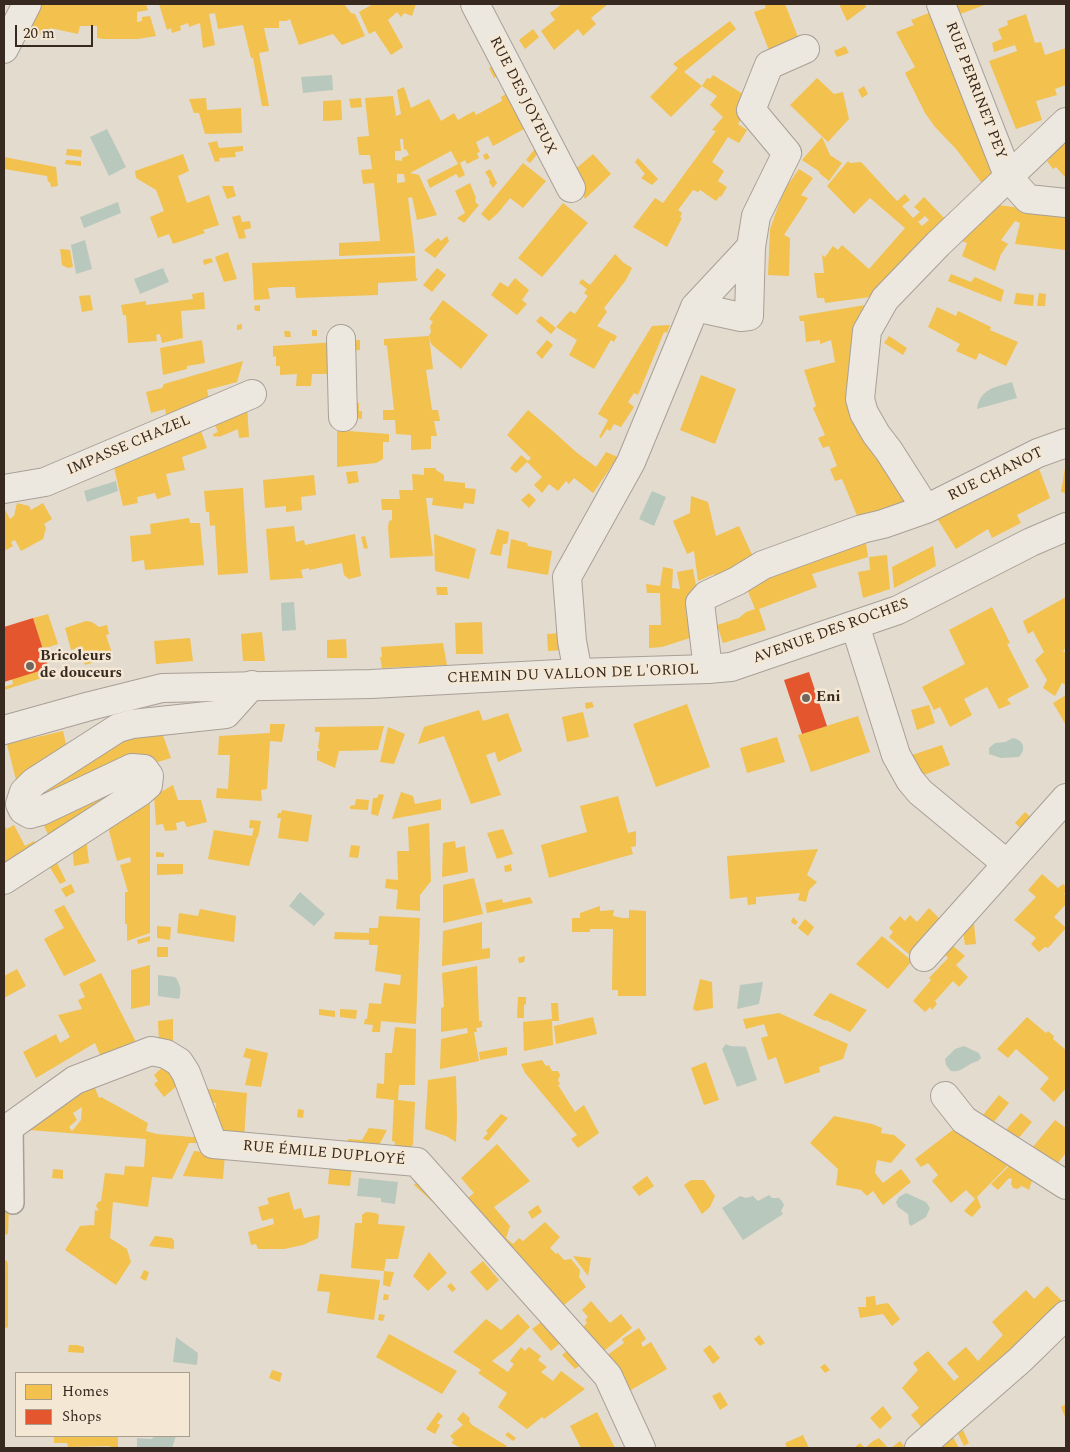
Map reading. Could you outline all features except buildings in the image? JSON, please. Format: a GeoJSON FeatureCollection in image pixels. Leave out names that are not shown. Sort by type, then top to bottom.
{"type":"FeatureCollection","features":[{"type":"Feature","properties":{"kind":"street"},"geometry":{"type":"LineString","coordinates":[[4,49],[27,4]]}},
{"type":"Feature","properties":{"kind":"street","name":"RUE DES JOYEUX"},"geometry":{"type":"LineString","coordinates":[[475,4],[571,188]]}},
{"type":"Feature","properties":{"kind":"street","name":"RUE PERRINET PEY"},"geometry":{"type":"LineString","coordinates":[[941,4],[1008,178]]}},
{"type":"Feature","properties":{"kind":"street"},"geometry":{"type":"LineString","coordinates":[[695,307],[741,317],[749,316],[751,247],[756,216],[787,154],[751,110],[769,65],[805,49]]}},
{"type":"Feature","properties":{"kind":"street"},"geometry":{"type":"LineString","coordinates":[[926,509],[864,413],[860,399],[867,331],[885,299],[938,244],[1066,122]]}},
{"type":"Feature","properties":{"kind":"street"},"geometry":{"type":"LineString","coordinates":[[1008,178],[1028,199],[1066,203]]}},
{"type":"Feature","properties":{"kind":"street"},"geometry":{"type":"LineString","coordinates":[[578,673],[567,577],[631,462],[695,307],[751,247]]}},
{"type":"Feature","properties":{"kind":"street"},"geometry":{"type":"LineString","coordinates":[[341,339],[343,417]]}},
{"type":"Feature","properties":{"kind":"street","name":"IMPASSE CHAZEL"},"geometry":{"type":"LineString","coordinates":[[4,489],[45,482],[252,394]]}},
{"type":"Feature","properties":{"kind":"street","name":"RUE CHANOT"},"geometry":{"type":"LineString","coordinates":[[926,509],[1038,453],[1066,443]]}},
{"type":"Feature","properties":{"kind":"street","name":"CHEMIN DU VALLON DE L'ORIOL"},"geometry":{"type":"LineString","coordinates":[[4,730],[162,688],[371,684],[578,673],[708,669],[700,603],[707,595],[737,582],[763,565],[862,529],[926,509]]}},
{"type":"Feature","properties":{"kind":"street","name":"AVENUE DES ROCHES"},"geometry":{"type":"LineString","coordinates":[[1031,542],[1066,517]]}},
{"type":"Feature","properties":{"kind":"street","name":"AVENUE DES ROCHES"},"geometry":{"type":"LineString","coordinates":[[708,669],[742,664],[898,610],[1031,542],[1066,527]]}},
{"type":"Feature","properties":{"kind":"street"},"geometry":{"type":"LineString","coordinates":[[855,625],[896,755],[910,780],[920,792],[1007,864]]}},
{"type":"Feature","properties":{"kind":"street"},"geometry":{"type":"LineString","coordinates":[[4,880],[140,792],[148,785],[149,776],[144,769],[132,768],[41,811],[30,814],[23,810],[20,804],[24,792],[34,782],[118,728],[132,724],[226,714],[252,685]]}},
{"type":"Feature","properties":{"kind":"street"},"geometry":{"type":"LineString","coordinates":[[924,957],[1066,798]]}},
{"type":"Feature","properties":{"kind":"street","name":"RUE ÉMILE DUPLOYÉ"},"geometry":{"type":"LineString","coordinates":[[8,1128],[75,1080],[151,1051],[166,1054],[179,1062],[186,1073],[213,1144],[417,1162],[608,1376],[641,1448]]}},
{"type":"Feature","properties":{"kind":"street"},"geometry":{"type":"LineString","coordinates":[[945,1096],[964,1120],[1066,1186]]}},
{"type":"Feature","properties":{"kind":"street"},"geometry":{"type":"LineString","coordinates":[[8,1128],[13,1203]]}},
{"type":"Feature","properties":{"kind":"street"},"geometry":{"type":"LineString","coordinates":[[919,1448],[1020,1360],[1066,1315]]}},
{"type":"Feature","properties":{"kind":"shaded area"},"geometry":{"type":"Polygon","coordinates":[[[332,75],[333,90],[303,93],[301,77],[332,75]]]}},
{"type":"Feature","properties":{"kind":"shaded area"},"geometry":{"type":"Polygon","coordinates":[[[107,129],[126,167],[109,176],[90,137],[107,129]]]}},
{"type":"Feature","properties":{"kind":"shaded area"},"geometry":{"type":"Polygon","coordinates":[[[118,202],[121,213],[84,228],[80,217],[118,202]]]}},
{"type":"Feature","properties":{"kind":"shaded area"},"geometry":{"type":"Polygon","coordinates":[[[85,240],[92,269],[76,274],[71,245],[85,240]]]}},
{"type":"Feature","properties":{"kind":"shaded area"},"geometry":{"type":"Polygon","coordinates":[[[163,268],[169,282],[140,294],[134,279],[163,268]]]}},
{"type":"Feature","properties":{"kind":"shaded area"},"geometry":{"type":"Polygon","coordinates":[[[1012,382],[1017,398],[977,409],[981,397],[985,393],[994,387],[1012,382]]]}},
{"type":"Feature","properties":{"kind":"shaded area"},"geometry":{"type":"Polygon","coordinates":[[[116,481],[118,491],[87,502],[84,491],[116,481]]]}},
{"type":"Feature","properties":{"kind":"shaded area"},"geometry":{"type":"Polygon","coordinates":[[[652,491],[666,497],[654,526],[639,519],[652,491]]]}},
{"type":"Feature","properties":{"kind":"shaded area"},"geometry":{"type":"Polygon","coordinates":[[[294,602],[296,630],[282,631],[281,603],[294,602]]]}},
{"type":"Feature","properties":{"kind":"shaded area"},"geometry":{"type":"Polygon","coordinates":[[[1013,738],[1020,741],[1023,746],[1023,751],[1019,757],[1001,758],[989,754],[989,748],[995,743],[1005,742],[1013,738]]]}},
{"type":"Feature","properties":{"kind":"shaded area"},"geometry":{"type":"Polygon","coordinates":[[[300,892],[325,914],[314,926],[289,906],[300,892]]]}},
{"type":"Feature","properties":{"kind":"shaded area"},"geometry":{"type":"Polygon","coordinates":[[[158,975],[175,977],[180,987],[179,999],[158,996],[158,975]]]}},
{"type":"Feature","properties":{"kind":"shaded area"},"geometry":{"type":"Polygon","coordinates":[[[763,982],[759,1004],[737,1009],[740,985],[763,982]]]}},
{"type":"Feature","properties":{"kind":"shaded area"},"geometry":{"type":"Polygon","coordinates":[[[726,1044],[746,1047],[757,1080],[737,1087],[722,1049],[726,1044]]]}},
{"type":"Feature","properties":{"kind":"shaded area"},"geometry":{"type":"Polygon","coordinates":[[[964,1046],[979,1053],[981,1058],[962,1069],[951,1071],[946,1065],[945,1059],[955,1049],[964,1046]]]}},
{"type":"Feature","properties":{"kind":"shaded area"},"geometry":{"type":"Polygon","coordinates":[[[359,1178],[398,1182],[395,1204],[381,1202],[381,1198],[357,1196],[359,1178]]]}},
{"type":"Feature","properties":{"kind":"shaded area"},"geometry":{"type":"Polygon","coordinates":[[[906,1193],[926,1202],[930,1208],[926,1217],[911,1226],[908,1214],[898,1207],[896,1202],[899,1197],[906,1193]]]}},
{"type":"Feature","properties":{"kind":"shaded area"},"geometry":{"type":"Polygon","coordinates":[[[769,1195],[782,1201],[784,1205],[781,1211],[783,1214],[743,1240],[722,1208],[740,1196],[746,1198],[753,1196],[758,1201],[769,1195]]]}},
{"type":"Feature","properties":{"kind":"shaded area"},"geometry":{"type":"Polygon","coordinates":[[[176,1337],[198,1353],[197,1365],[173,1362],[176,1337]]]}},
{"type":"Feature","properties":{"kind":"shaded area"},"geometry":{"type":"Polygon","coordinates":[[[154,1437],[176,1437],[172,1448],[137,1448],[137,1438],[151,1439],[154,1437]]]}},
{"type":"Feature","properties":{"kind":"place","name":"Bricoleurs de douceurs"},"geometry":{"type":"Point","coordinates":[30,666]}},
{"type":"Feature","properties":{"kind":"place","name":"Eni"},"geometry":{"type":"Point","coordinates":[806,698]}}]}
